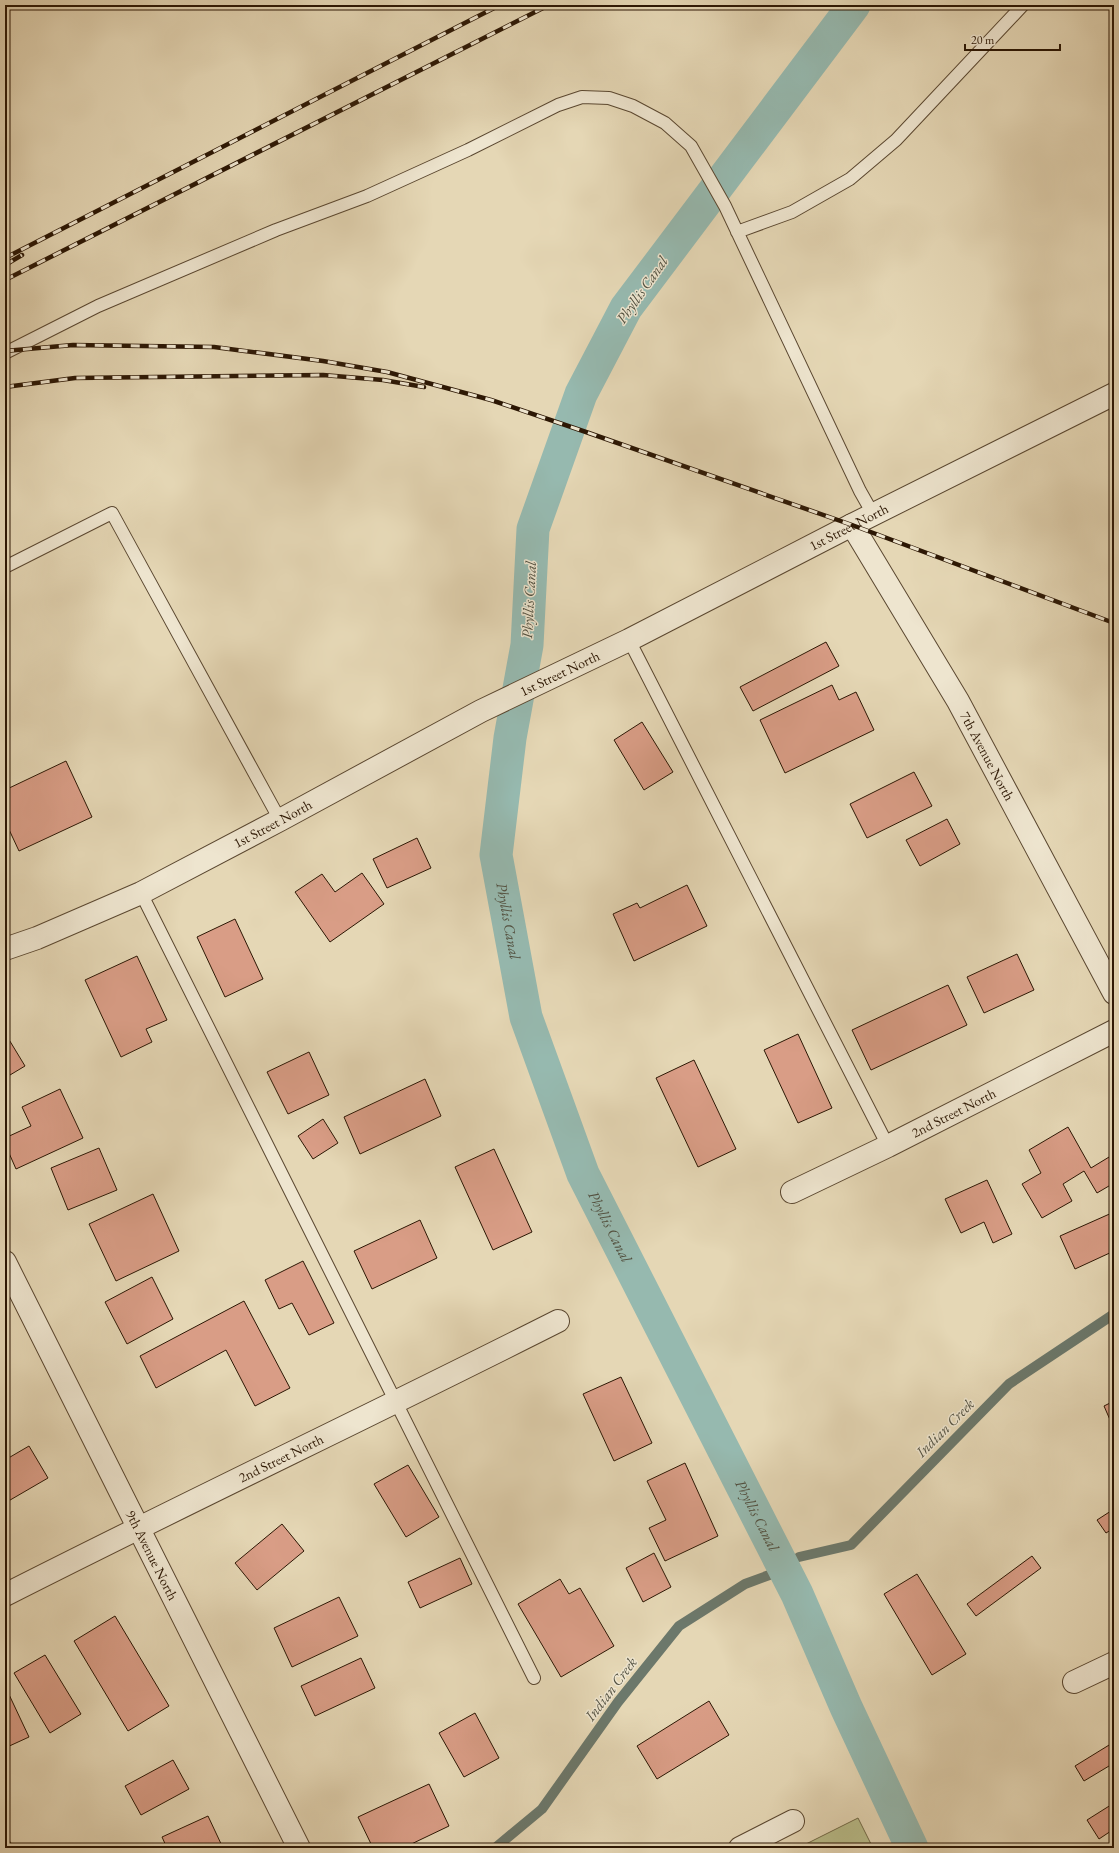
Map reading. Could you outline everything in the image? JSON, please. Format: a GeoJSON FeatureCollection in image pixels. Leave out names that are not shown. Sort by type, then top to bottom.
{"type":"FeatureCollection","features":[{"type":"Feature","properties":{"kind":"street","name":"1st Street North"},"geometry":{"type":"LineString","coordinates":[[5,949],[37,938],[141,893],[280,820],[481,711],[629,640],[873,514],[1114,394]]}},
{"type":"Feature","properties":{"kind":"street","name":"7th Avenue North"},"geometry":{"type":"LineString","coordinates":[[852,525],[958,701],[1114,993]]}},
{"type":"Feature","properties":{"kind":"street","name":"2nd Street North"},"geometry":{"type":"LineString","coordinates":[[792,1192],[888,1146],[1114,1032]]}},
{"type":"Feature","properties":{"kind":"street","name":"9th Avenue North"},"geometry":{"type":"LineString","coordinates":[[5,1262],[137,1528],[299,1848]]}},
{"type":"Feature","properties":{"kind":"street","name":"2nd Street North"},"geometry":{"type":"LineString","coordinates":[[5,1595],[137,1528],[396,1403],[558,1321]]}},
{"type":"Feature","properties":{"kind":"street"},"geometry":{"type":"LineString","coordinates":[[1074,1682],[1114,1663]]}},
{"type":"Feature","properties":{"kind":"street"},"geometry":{"type":"LineString","coordinates":[[740,1848],[793,1821]]}},
{"type":"Feature","properties":{"kind":"lane"},"geometry":{"type":"LineString","coordinates":[[737,232],[792,212],[850,180],[896,140],[1023,5]]}},
{"type":"Feature","properties":{"kind":"lane"},"geometry":{"type":"LineString","coordinates":[[5,353],[98,306],[276,230],[366,196],[468,150],[558,105],[582,97],[609,98],[633,106],[665,123],[691,146],[725,206],[860,491],[873,514]]}},
{"type":"Feature","properties":{"kind":"lane"},"geometry":{"type":"LineString","coordinates":[[5,567],[112,513],[280,820]]}},
{"type":"Feature","properties":{"kind":"lane"},"geometry":{"type":"LineString","coordinates":[[629,640],[888,1146]]}},
{"type":"Feature","properties":{"kind":"lane"},"geometry":{"type":"LineString","coordinates":[[141,893],[534,1678]]}},
{"type":"Feature","properties":{"kind":"green space"},"geometry":{"type":"Polygon","coordinates":[[[858,1818],[873,1848],[798,1848],[858,1818]]]}},
{"type":"Feature","properties":{"kind":"building"},"geometry":{"type":"Polygon","coordinates":[[[826,642],[839,666],[753,711],[740,687],[826,642]]]}},
{"type":"Feature","properties":{"kind":"building"},"geometry":{"type":"Polygon","coordinates":[[[832,685],[839,700],[856,692],[874,730],[785,773],[760,720],[832,685]]]}},
{"type":"Feature","properties":{"kind":"building"},"geometry":{"type":"Polygon","coordinates":[[[642,722],[673,772],[644,790],[614,740],[642,722]]]}},
{"type":"Feature","properties":{"kind":"building"},"geometry":{"type":"Polygon","coordinates":[[[66,761],[92,817],[19,851],[5,821],[5,790],[66,761]]]}},
{"type":"Feature","properties":{"kind":"building"},"geometry":{"type":"Polygon","coordinates":[[[914,772],[932,806],[867,838],[850,804],[914,772]]]}},
{"type":"Feature","properties":{"kind":"building"},"geometry":{"type":"Polygon","coordinates":[[[947,819],[960,844],[920,866],[906,840],[947,819]]]}},
{"type":"Feature","properties":{"kind":"building"},"geometry":{"type":"Polygon","coordinates":[[[417,838],[431,868],[387,888],[373,859],[417,838]]]}},
{"type":"Feature","properties":{"kind":"building"},"geometry":{"type":"Polygon","coordinates":[[[362,873],[384,904],[330,942],[295,892],[322,874],[335,892],[362,873]]]}},
{"type":"Feature","properties":{"kind":"building"},"geometry":{"type":"Polygon","coordinates":[[[687,885],[707,926],[634,961],[613,914],[637,903],[640,908],[687,885]]]}},
{"type":"Feature","properties":{"kind":"building"},"geometry":{"type":"Polygon","coordinates":[[[235,919],[263,979],[225,997],[197,937],[235,919]]]}},
{"type":"Feature","properties":{"kind":"building"},"geometry":{"type":"Polygon","coordinates":[[[1017,954],[1034,990],[984,1013],[967,977],[1017,954]]]}},
{"type":"Feature","properties":{"kind":"building"},"geometry":{"type":"Polygon","coordinates":[[[137,956],[167,1020],[146,1029],[152,1042],[121,1057],[85,980],[137,956]]]}},
{"type":"Feature","properties":{"kind":"building"},"geometry":{"type":"Polygon","coordinates":[[[948,985],[967,1025],[871,1070],[852,1030],[948,985]]]}},
{"type":"Feature","properties":{"kind":"building"},"geometry":{"type":"Polygon","coordinates":[[[5,1033],[25,1066],[5,1078],[5,1033]]]}},
{"type":"Feature","properties":{"kind":"building"},"geometry":{"type":"Polygon","coordinates":[[[798,1034],[832,1108],[798,1123],[764,1050],[798,1034]]]}},
{"type":"Feature","properties":{"kind":"building"},"geometry":{"type":"Polygon","coordinates":[[[309,1052],[329,1095],[288,1114],[267,1072],[309,1052]]]}},
{"type":"Feature","properties":{"kind":"building"},"geometry":{"type":"Polygon","coordinates":[[[694,1060],[736,1149],[698,1167],[656,1078],[694,1060]]]}},
{"type":"Feature","properties":{"kind":"building"},"geometry":{"type":"Polygon","coordinates":[[[425,1079],[441,1116],[360,1154],[344,1117],[425,1079]]]}},
{"type":"Feature","properties":{"kind":"building"},"geometry":{"type":"Polygon","coordinates":[[[60,1089],[83,1138],[16,1169],[5,1144],[5,1138],[31,1126],[22,1107],[60,1089]]]}},
{"type":"Feature","properties":{"kind":"building"},"geometry":{"type":"Polygon","coordinates":[[[323,1119],[338,1143],[313,1159],[298,1136],[323,1119]]]}},
{"type":"Feature","properties":{"kind":"building"},"geometry":{"type":"Polygon","coordinates":[[[1068,1127],[1091,1168],[1114,1154],[1114,1183],[1097,1193],[1084,1171],[1063,1184],[1072,1201],[1042,1218],[1022,1184],[1041,1173],[1029,1150],[1068,1127]]]}},
{"type":"Feature","properties":{"kind":"building"},"geometry":{"type":"Polygon","coordinates":[[[99,1148],[117,1190],[68,1210],[51,1168],[99,1148]]]}},
{"type":"Feature","properties":{"kind":"building"},"geometry":{"type":"Polygon","coordinates":[[[494,1149],[532,1232],[493,1250],[455,1167],[494,1149]]]}},
{"type":"Feature","properties":{"kind":"building"},"geometry":{"type":"Polygon","coordinates":[[[987,1180],[1012,1234],[993,1243],[984,1222],[961,1233],[945,1199],[987,1180]]]}},
{"type":"Feature","properties":{"kind":"building"},"geometry":{"type":"Polygon","coordinates":[[[153,1194],[179,1251],[116,1281],[89,1224],[153,1194]]]}},
{"type":"Feature","properties":{"kind":"building"},"geometry":{"type":"Polygon","coordinates":[[[1114,1212],[1114,1251],[1075,1269],[1060,1236],[1114,1212]]]}},
{"type":"Feature","properties":{"kind":"building"},"geometry":{"type":"Polygon","coordinates":[[[420,1220],[437,1258],[372,1289],[354,1251],[420,1220]]]}},
{"type":"Feature","properties":{"kind":"building"},"geometry":{"type":"Polygon","coordinates":[[[303,1261],[334,1323],[309,1335],[292,1303],[279,1309],[265,1280],[303,1261]]]}},
{"type":"Feature","properties":{"kind":"building"},"geometry":{"type":"Polygon","coordinates":[[[152,1277],[173,1319],[127,1344],[105,1302],[152,1277]]]}},
{"type":"Feature","properties":{"kind":"building"},"geometry":{"type":"Polygon","coordinates":[[[244,1301],[290,1388],[255,1406],[226,1350],[156,1388],[140,1356],[244,1301]]]}},
{"type":"Feature","properties":{"kind":"building"},"geometry":{"type":"Polygon","coordinates":[[[621,1377],[652,1443],[614,1461],[583,1394],[621,1377]]]}},
{"type":"Feature","properties":{"kind":"building"},"geometry":{"type":"Polygon","coordinates":[[[1114,1401],[1114,1429],[1104,1406],[1114,1401]]]}},
{"type":"Feature","properties":{"kind":"building"},"geometry":{"type":"Polygon","coordinates":[[[29,1446],[48,1478],[5,1503],[5,1460],[29,1446]]]}},
{"type":"Feature","properties":{"kind":"building"},"geometry":{"type":"Polygon","coordinates":[[[685,1463],[718,1536],[665,1561],[649,1528],[666,1520],[647,1481],[685,1463]]]}},
{"type":"Feature","properties":{"kind":"building"},"geometry":{"type":"Polygon","coordinates":[[[408,1465],[439,1517],[406,1537],[374,1484],[408,1465]]]}},
{"type":"Feature","properties":{"kind":"building"},"geometry":{"type":"Polygon","coordinates":[[[1114,1509],[1114,1528],[1106,1533],[1097,1520],[1114,1509]]]}},
{"type":"Feature","properties":{"kind":"building"},"geometry":{"type":"Polygon","coordinates":[[[282,1524],[304,1551],[257,1590],[235,1563],[282,1524]]]}},
{"type":"Feature","properties":{"kind":"building"},"geometry":{"type":"Polygon","coordinates":[[[654,1553],[671,1587],[643,1602],[626,1568],[654,1553]]]}},
{"type":"Feature","properties":{"kind":"building"},"geometry":{"type":"Polygon","coordinates":[[[1032,1556],[1041,1568],[976,1616],[967,1604],[1032,1556]]]}},
{"type":"Feature","properties":{"kind":"building"},"geometry":{"type":"Polygon","coordinates":[[[460,1558],[472,1584],[420,1608],[408,1582],[460,1558]]]}},
{"type":"Feature","properties":{"kind":"building"},"geometry":{"type":"Polygon","coordinates":[[[917,1574],[966,1654],[932,1675],[884,1594],[917,1574]]]}},
{"type":"Feature","properties":{"kind":"building"},"geometry":{"type":"Polygon","coordinates":[[[560,1579],[569,1594],[580,1588],[614,1646],[561,1677],[518,1604],[560,1579]]]}},
{"type":"Feature","properties":{"kind":"building"},"geometry":{"type":"Polygon","coordinates":[[[339,1597],[358,1636],[292,1667],[274,1628],[339,1597]]]}},
{"type":"Feature","properties":{"kind":"building"},"geometry":{"type":"Polygon","coordinates":[[[115,1616],[169,1706],[128,1731],[74,1641],[115,1616]]]}},
{"type":"Feature","properties":{"kind":"building"},"geometry":{"type":"Polygon","coordinates":[[[45,1655],[81,1714],[50,1733],[14,1673],[45,1655]]]}},
{"type":"Feature","properties":{"kind":"building"},"geometry":{"type":"Polygon","coordinates":[[[361,1658],[375,1688],[315,1716],[301,1686],[361,1658]]]}},
{"type":"Feature","properties":{"kind":"building"},"geometry":{"type":"Polygon","coordinates":[[[5,1686],[29,1737],[5,1748],[5,1686]]]}},
{"type":"Feature","properties":{"kind":"building"},"geometry":{"type":"Polygon","coordinates":[[[709,1701],[729,1735],[657,1779],[637,1746],[709,1701]]]}},
{"type":"Feature","properties":{"kind":"building"},"geometry":{"type":"Polygon","coordinates":[[[475,1713],[499,1758],[464,1777],[439,1733],[475,1713]]]}},
{"type":"Feature","properties":{"kind":"building"},"geometry":{"type":"Polygon","coordinates":[[[1114,1742],[1114,1763],[1084,1781],[1075,1766],[1114,1742]]]}},
{"type":"Feature","properties":{"kind":"building"},"geometry":{"type":"Polygon","coordinates":[[[173,1760],[189,1789],[141,1815],[125,1786],[173,1760]]]}},
{"type":"Feature","properties":{"kind":"building"},"geometry":{"type":"Polygon","coordinates":[[[429,1784],[449,1826],[403,1848],[373,1848],[358,1817],[429,1784]]]}},
{"type":"Feature","properties":{"kind":"building"},"geometry":{"type":"Polygon","coordinates":[[[1114,1803],[1114,1829],[1099,1839],[1087,1820],[1114,1803]]]}},
{"type":"Feature","properties":{"kind":"building"},"geometry":{"type":"Polygon","coordinates":[[[208,1816],[223,1848],[167,1848],[162,1837],[208,1816]]]}},
{"type":"Feature","properties":{"kind":"waterway","name":"Phyllis Canal"},"geometry":{"type":"LineString","coordinates":[[854,5],[626,308],[581,394],[533,529],[527,645],[510,738],[496,855],[526,1017],[583,1174],[797,1594],[846,1707],[912,1848]]}},
{"type":"Feature","properties":{"kind":"waterway","name":"Indian Creek"},"geometry":{"type":"LineString","coordinates":[[799,1557],[851,1545],[1009,1384],[1114,1314]]}},
{"type":"Feature","properties":{"kind":"waterway","name":"Indian Creek"},"geometry":{"type":"LineString","coordinates":[[495,1848],[542,1809],[618,1702],[679,1626],[745,1584],[772,1574]]}},
{"type":"Feature","properties":{"kind":"railway"},"geometry":{"type":"LineString","coordinates":[[5,258],[500,5]]}},
{"type":"Feature","properties":{"kind":"railway"},"geometry":{"type":"LineString","coordinates":[[5,280],[549,5]]}},
{"type":"Feature","properties":{"kind":"railway"},"geometry":{"type":"LineString","coordinates":[[5,265],[22,255]]}},
{"type":"Feature","properties":{"kind":"railway"},"geometry":{"type":"LineString","coordinates":[[5,351],[73,345],[214,347],[323,361],[387,372],[491,400],[586,432],[852,525],[1114,623]]}},
{"type":"Feature","properties":{"kind":"railway"},"geometry":{"type":"LineString","coordinates":[[5,387],[75,378],[323,375],[383,380],[424,387]]}}]}
